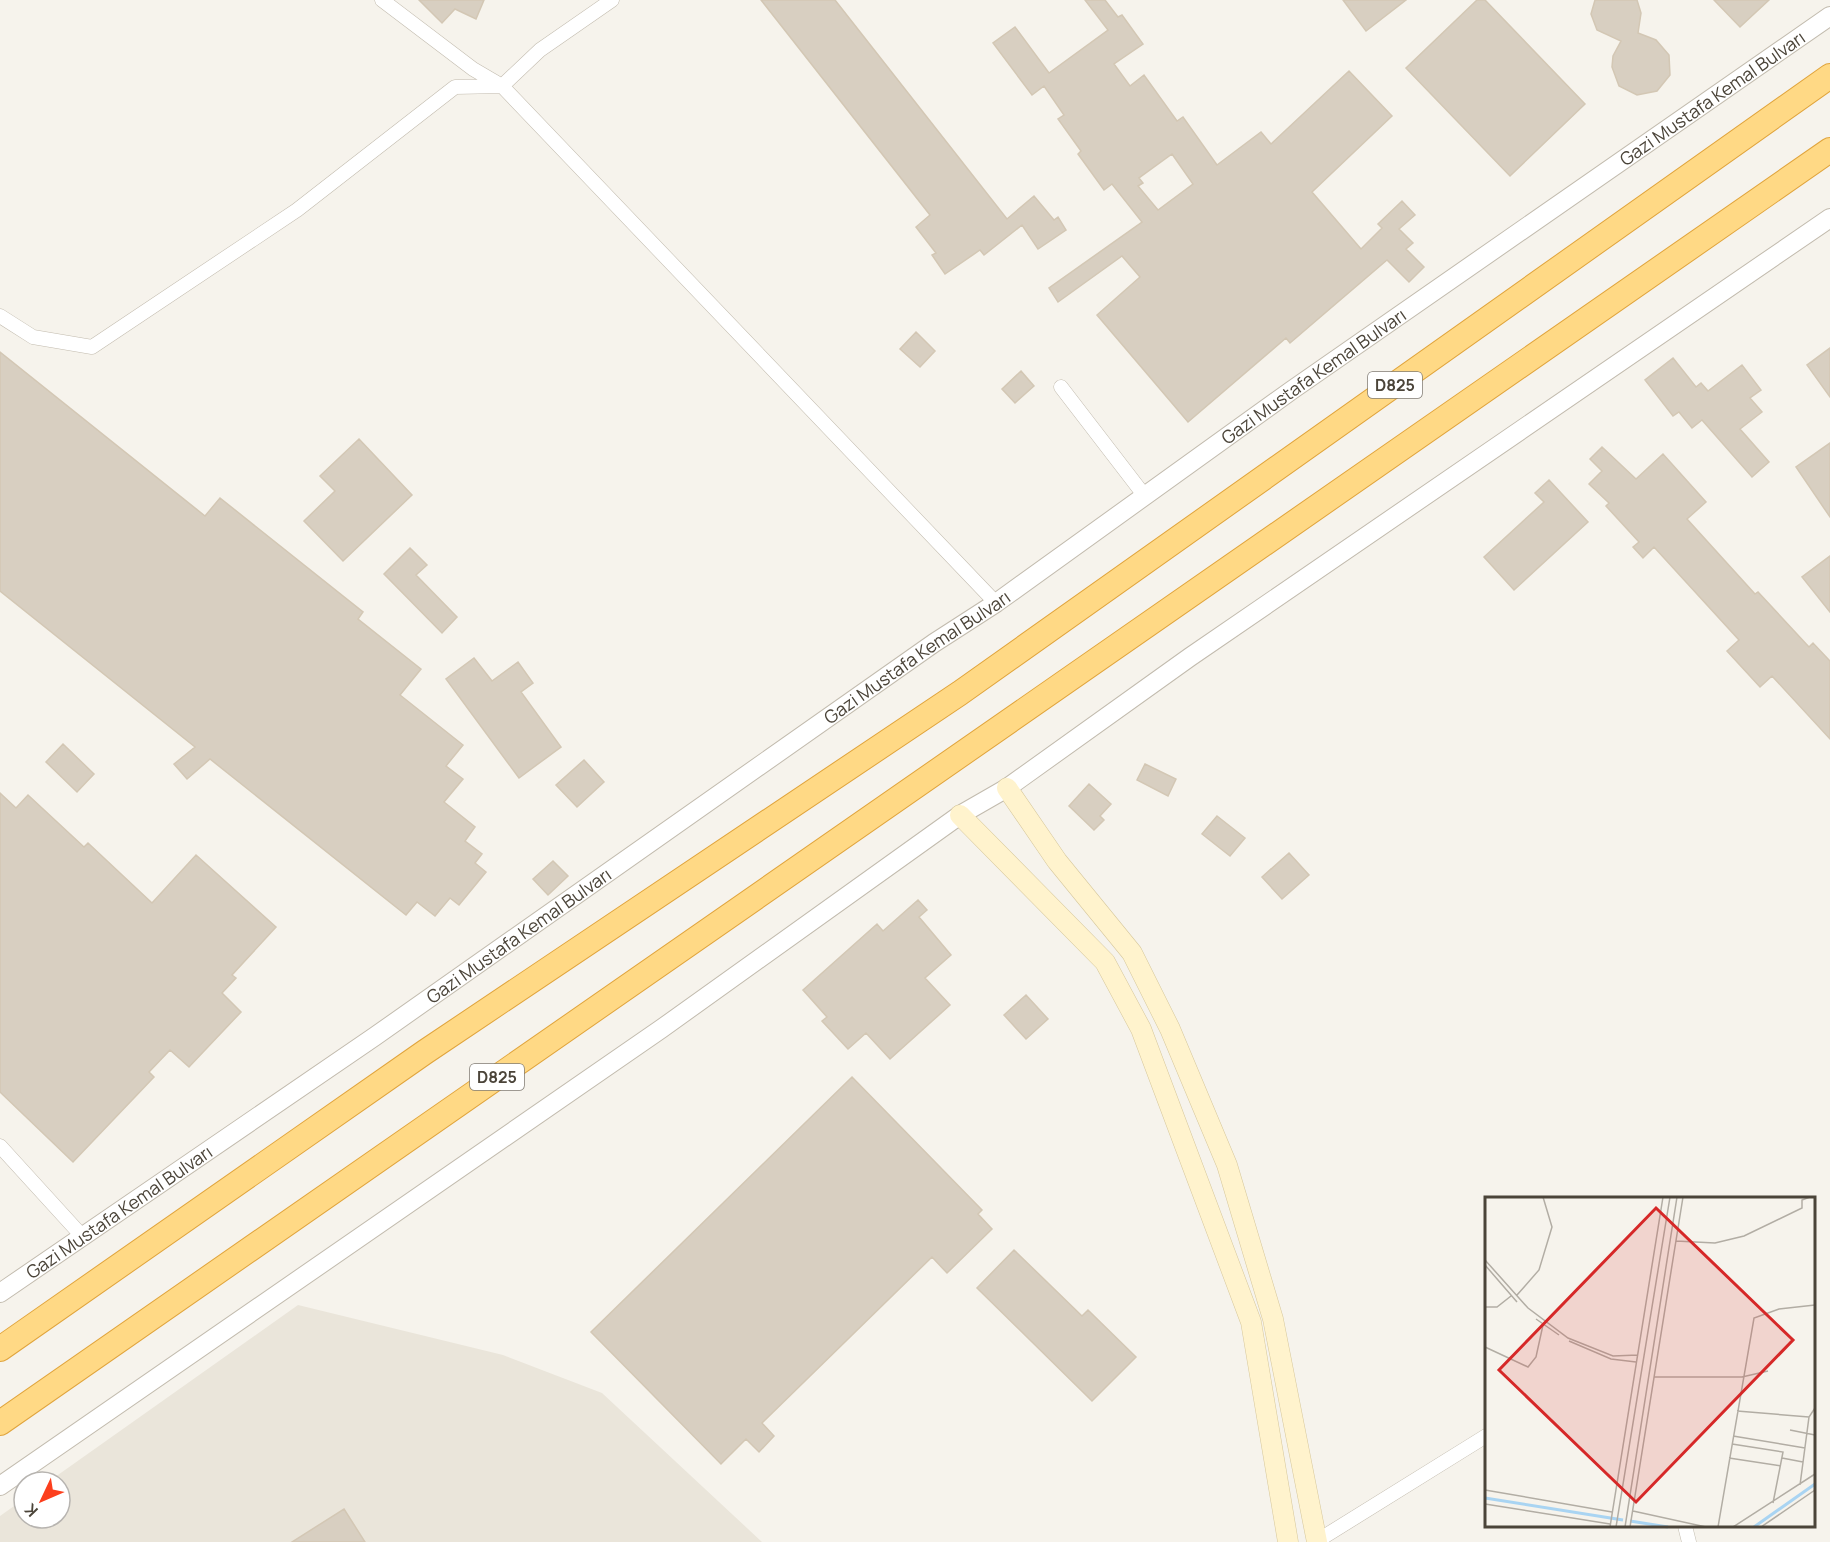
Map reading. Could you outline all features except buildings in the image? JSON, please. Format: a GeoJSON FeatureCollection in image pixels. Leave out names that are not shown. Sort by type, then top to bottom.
{"type":"FeatureCollection","features":[{"type":"Feature","properties":{"kind":"highway","name":"D825"},"geometry":{"type":"LineString","coordinates":[[0,1349],[425,1052],[960,693],[1830,76]]}},
{"type":"Feature","properties":{"kind":"highway","name":"D825"},"geometry":{"type":"LineString","coordinates":[[0,1423],[1830,150]]}},
{"type":"Feature","properties":{"kind":"main road"},"geometry":{"type":"LineString","coordinates":[[1007,788],[1057,861],[1132,953],[1170,1029],[1227,1165],[1273,1319],[1317,1541]]}},
{"type":"Feature","properties":{"kind":"main road"},"geometry":{"type":"LineString","coordinates":[[960,815],[1105,962],[1141,1029],[1251,1322],[1288,1542]]}},
{"type":"Feature","properties":{"kind":"street"},"geometry":{"type":"LineString","coordinates":[[382,0],[473,69],[502,86],[996,603]]}},
{"type":"Feature","properties":{"kind":"street"},"geometry":{"type":"LineString","coordinates":[[0,316],[33,337],[92,347],[297,210],[455,87],[502,86],[540,51],[612,0]]}},
{"type":"Feature","properties":{"kind":"street","name":"Gazi Mustafa Kemal Bulvarı"},"geometry":{"type":"LineString","coordinates":[[0,1293],[374,1037],[934,643],[996,603],[1144,495],[1830,16]]}},
{"type":"Feature","properties":{"kind":"street"},"geometry":{"type":"LineString","coordinates":[[0,1486],[661,1029],[960,815],[1007,788],[1190,657],[1830,218]]}},
{"type":"Feature","properties":{"kind":"street"},"geometry":{"type":"LineString","coordinates":[[1061,387],[1144,495]]}},
{"type":"Feature","properties":{"kind":"street"},"geometry":{"type":"LineString","coordinates":[[0,1146],[82,1236]]}},
{"type":"Feature","properties":{"kind":"street"},"geometry":{"type":"LineString","coordinates":[[1317,1541],[1485,1437]]}},
{"type":"Feature","properties":{"kind":"street"},"geometry":{"type":"LineString","coordinates":[[1685,1527],[1689,1542]]}},
{"type":"Feature","properties":{"kind":"shaded area"},"geometry":{"type":"Polygon","coordinates":[[[298,1305],[503,1355],[602,1393],[762,1542],[0,1542],[0,1516],[12,1508],[12,1530],[72,1530],[72,1470],[65,1470],[298,1305]]]}}]}
